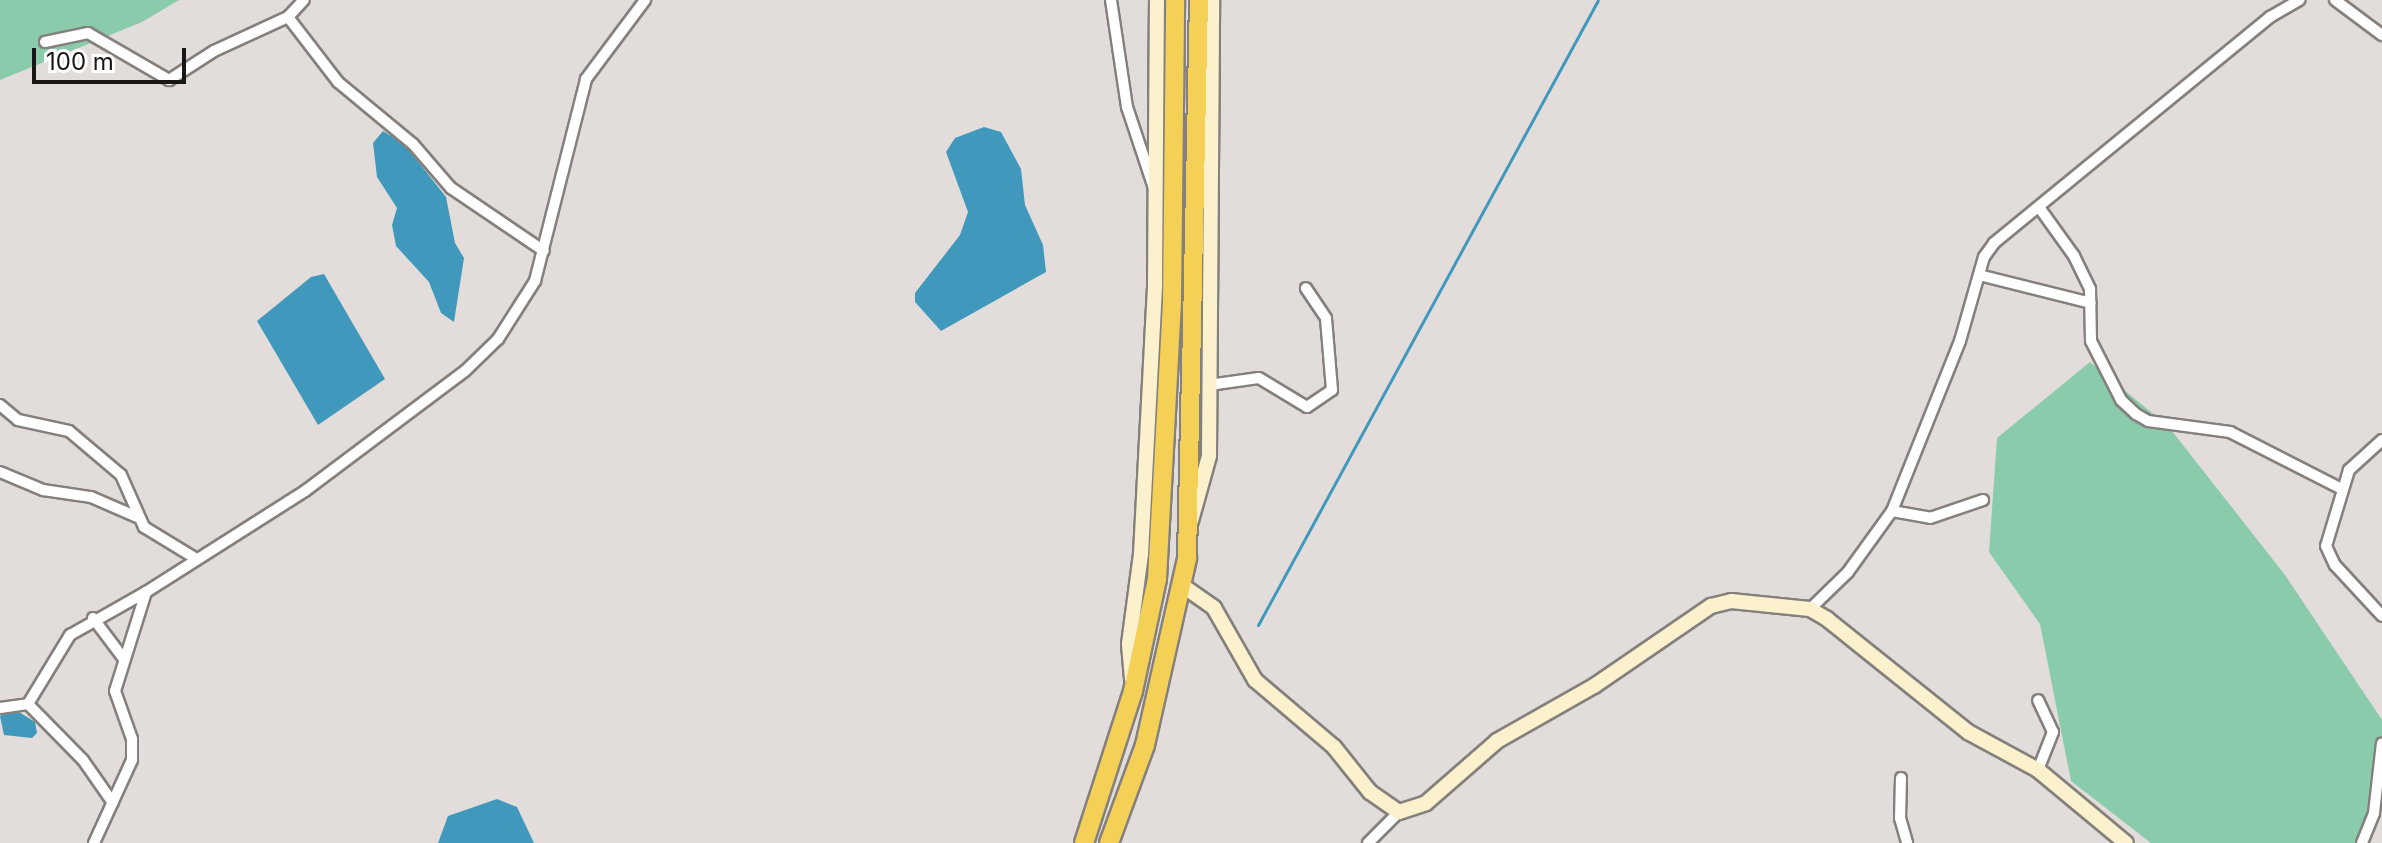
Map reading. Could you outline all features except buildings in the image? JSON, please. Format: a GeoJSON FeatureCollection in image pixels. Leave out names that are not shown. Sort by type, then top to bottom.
{"type":"FeatureCollection","features":[{"type":"Feature","properties":{"kind":"highway"},"geometry":{"type":"LineString","coordinates":[[1084,843],[1133,691],[1152,607],[1163,522],[1175,0]]}},
{"type":"Feature","properties":{"kind":"highway"},"geometry":{"type":"LineString","coordinates":[[1109,843],[1145,745],[1183,586],[1191,521],[1199,0]]}},
{"type":"Feature","properties":{"kind":"street"},"geometry":{"type":"LineString","coordinates":[[45,42],[88,33],[169,80],[214,51],[288,17],[304,0]]}},
{"type":"Feature","properties":{"kind":"street"},"geometry":{"type":"LineString","coordinates":[[28,704],[70,635],[93,618],[146,592],[195,558],[305,491],[465,371],[517,314],[544,251],[579,94],[598,60],[645,0]]}},
{"type":"Feature","properties":{"kind":"street"},"geometry":{"type":"LineString","coordinates":[[1111,0],[1127,107],[1155,190]]}},
{"type":"Feature","properties":{"kind":"street"},"geometry":{"type":"LineString","coordinates":[[1133,691],[1129,644],[1141,554],[1155,190],[1157,0]]}},
{"type":"Feature","properties":{"kind":"street"},"geometry":{"type":"LineString","coordinates":[[1191,521],[1208,472],[1212,0]]}},
{"type":"Feature","properties":{"kind":"street"},"geometry":{"type":"LineString","coordinates":[[1810,609],[1848,572],[1892,511],[1960,341],[1984,257],[2003,233],[2041,210],[2203,70],[2270,17],[2300,0]]}},
{"type":"Feature","properties":{"kind":"street"},"geometry":{"type":"LineString","coordinates":[[2335,0],[2382,35]]}},
{"type":"Feature","properties":{"kind":"street"},"geometry":{"type":"LineString","coordinates":[[288,17],[338,82],[413,144],[451,188],[544,251]]}},
{"type":"Feature","properties":{"kind":"street"},"geometry":{"type":"LineString","coordinates":[[2041,210],[2074,256],[2091,303],[2095,351],[2121,400],[2136,414],[2148,421],[2230,432],[2340,488]]}},
{"type":"Feature","properties":{"kind":"street"},"geometry":{"type":"LineString","coordinates":[[1979,275],[2091,303]]}},
{"type":"Feature","properties":{"kind":"street"},"geometry":{"type":"LineString","coordinates":[[1209,385],[1259,378],[1307,407],[1332,390],[1326,318],[1306,288]]}},
{"type":"Feature","properties":{"kind":"street"},"geometry":{"type":"LineString","coordinates":[[0,405],[18,420],[69,431],[121,475],[137,517],[153,536],[195,558]]}},
{"type":"Feature","properties":{"kind":"street"},"geometry":{"type":"LineString","coordinates":[[2382,440],[2358,459],[2340,488],[2327,532],[2329,554],[2382,616]]}},
{"type":"Feature","properties":{"kind":"street"},"geometry":{"type":"LineString","coordinates":[[0,472],[43,490],[79,493],[137,517]]}},
{"type":"Feature","properties":{"kind":"street"},"geometry":{"type":"LineString","coordinates":[[1892,511],[1930,518],[1983,500]]}},
{"type":"Feature","properties":{"kind":"street"},"geometry":{"type":"LineString","coordinates":[[1183,586],[1214,608],[1255,680],[1334,747],[1370,792],[1399,812]]}},
{"type":"Feature","properties":{"kind":"street"},"geometry":{"type":"LineString","coordinates":[[94,843],[133,750],[115,691],[146,592]]}},
{"type":"Feature","properties":{"kind":"street"},"geometry":{"type":"LineString","coordinates":[[1368,843],[1399,812],[1426,803],[1497,741],[1594,686],[1711,606],[1731,601],[1810,609],[1928,695],[1968,732],[2038,770],[2110,839],[2126,843]]}},
{"type":"Feature","properties":{"kind":"street"},"geometry":{"type":"LineString","coordinates":[[93,618],[124,659]]}},
{"type":"Feature","properties":{"kind":"street"},"geometry":{"type":"LineString","coordinates":[[2038,700],[2053,732],[2038,770]]}},
{"type":"Feature","properties":{"kind":"street"},"geometry":{"type":"LineString","coordinates":[[0,708],[28,704]]}},
{"type":"Feature","properties":{"kind":"street"},"geometry":{"type":"LineString","coordinates":[[28,704],[83,760],[113,803]]}},
{"type":"Feature","properties":{"kind":"street"},"geometry":{"type":"LineString","coordinates":[[2362,843],[2374,813],[2382,743]]}},
{"type":"Feature","properties":{"kind":"street"},"geometry":{"type":"LineString","coordinates":[[1901,778],[1900,818],[1907,843]]}},
{"type":"Feature","properties":{"kind":"green space"},"geometry":{"type":"Polygon","coordinates":[[[0,0],[179,0],[142,22],[0,80],[0,0]]]}},
{"type":"Feature","properties":{"kind":"green space"},"geometry":{"type":"Polygon","coordinates":[[[2090,362],[2168,426],[2285,575],[2382,720],[2382,799],[2368,843],[2151,843],[2071,781],[2040,624],[1989,552],[1997,438],[2090,362]]]}},
{"type":"Feature","properties":{"kind":"water"},"geometry":{"type":"Polygon","coordinates":[[[984,127],[1001,132],[1021,169],[1025,205],[1043,245],[1046,272],[941,331],[915,302],[915,293],[960,235],[968,212],[946,152],[955,138],[984,127]]]}},
{"type":"Feature","properties":{"kind":"water"},"geometry":{"type":"Polygon","coordinates":[[[383,131],[405,145],[446,197],[455,243],[464,258],[454,322],[441,313],[429,282],[396,246],[392,225],[397,208],[377,177],[373,143],[383,131]]]}},
{"type":"Feature","properties":{"kind":"water"},"geometry":{"type":"Polygon","coordinates":[[[324,274],[385,379],[318,425],[257,321],[311,277],[324,274]]]}},
{"type":"Feature","properties":{"kind":"water"},"geometry":{"type":"Polygon","coordinates":[[[6,712],[19,712],[35,722],[37,733],[32,738],[4,735],[0,716],[6,712]]]}},
{"type":"Feature","properties":{"kind":"water"},"geometry":{"type":"Polygon","coordinates":[[[497,799],[517,807],[534,843],[438,843],[448,816],[497,799]]]}},
{"type":"Feature","properties":{"kind":"waterway"},"geometry":{"type":"LineString","coordinates":[[1258,625],[1598,0]]}}]}
